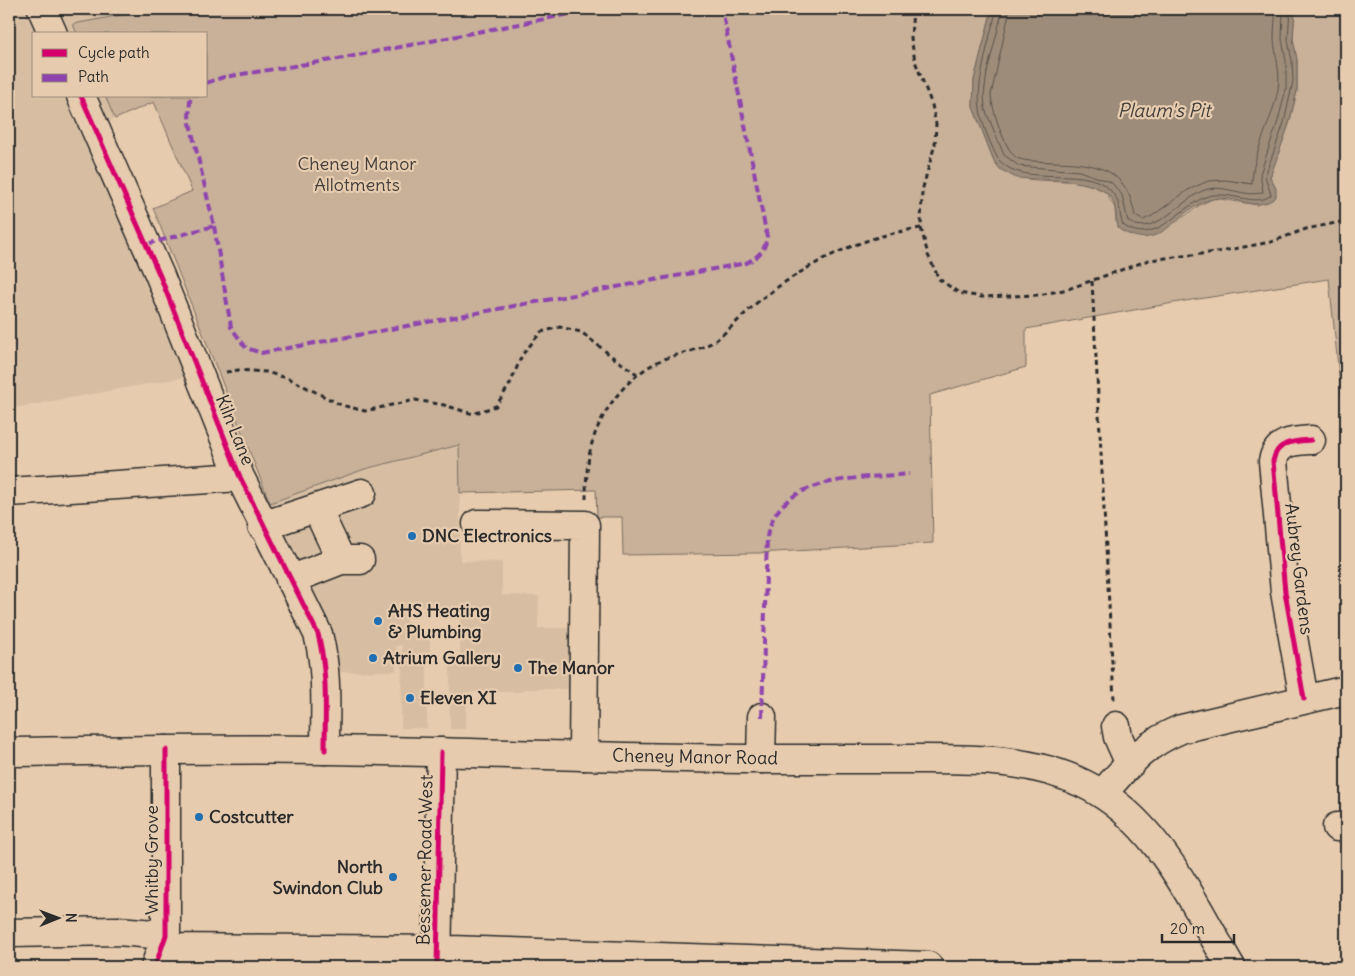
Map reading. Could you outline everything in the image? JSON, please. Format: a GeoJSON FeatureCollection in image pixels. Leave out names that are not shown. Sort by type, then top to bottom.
{"type":"FeatureCollection","features":[{"type":"Feature","properties":{"kind":"street"},"geometry":{"type":"LineString","coordinates":[[42,9],[52,32]]}},
{"type":"Feature","properties":{"kind":"street","name":"Kiln Lane"},"geometry":{"type":"LineString","coordinates":[[82,98],[160,276],[198,376],[240,477],[262,526],[318,634],[323,652],[325,750]]}},
{"type":"Feature","properties":{"kind":"street","name":"Aubrey Gardens"},"geometry":{"type":"LineString","coordinates":[[1304,699],[1285,592],[1273,461],[1278,448],[1284,444],[1311,440]]}},
{"type":"Feature","properties":{"kind":"street"},"geometry":{"type":"LineString","coordinates":[[9,492],[240,477]]}},
{"type":"Feature","properties":{"kind":"street"},"geometry":{"type":"LineString","coordinates":[[262,526],[362,493]]}},
{"type":"Feature","properties":{"kind":"street"},"geometry":{"type":"LineString","coordinates":[[290,580],[350,560],[317,508]]}},
{"type":"Feature","properties":{"kind":"street"},"geometry":{"type":"LineString","coordinates":[[477,524],[585,525],[583,756]]}},
{"type":"Feature","properties":{"kind":"street"},"geometry":{"type":"LineString","coordinates":[[1102,794],[1141,751],[1154,742],[1181,729],[1346,690]]}},
{"type":"Feature","properties":{"kind":"street"},"geometry":{"type":"LineString","coordinates":[[761,759],[762,717]]}},
{"type":"Feature","properties":{"kind":"street"},"geometry":{"type":"LineString","coordinates":[[1116,726],[1118,737],[1130,764]]}},
{"type":"Feature","properties":{"kind":"street","name":"Whitby Grove"},"geometry":{"type":"LineString","coordinates":[[161,950],[166,750]]}},
{"type":"Feature","properties":{"kind":"street","name":"Cheney Manor Road"},"geometry":{"type":"LineString","coordinates":[[9,752],[325,750],[761,759],[999,761],[1035,766],[1067,776],[1102,794],[1143,829],[1164,856],[1231,967]]}},
{"type":"Feature","properties":{"kind":"street","name":"Bessemer Road West"},"geometry":{"type":"LineString","coordinates":[[437,959],[441,752]]}},
{"type":"Feature","properties":{"kind":"street"},"geometry":{"type":"LineString","coordinates":[[9,933],[118,931],[161,950],[437,959],[928,966]]}},
{"type":"Feature","properties":{"kind":"path"},"geometry":{"type":"LineString","coordinates":[[913,9],[911,38],[914,61],[932,105],[936,124],[934,144],[922,191],[922,228],[928,254],[939,278],[958,293],[982,297],[1039,295],[1092,281],[1149,260],[1262,243],[1306,229],[1346,221]]}},
{"type":"Feature","properties":{"kind":"path"},"geometry":{"type":"LineString","coordinates":[[1346,54],[1346,86]]}},
{"type":"Feature","properties":{"kind":"path"},"geometry":{"type":"LineString","coordinates":[[585,525],[586,480],[592,442],[606,413],[621,391],[637,374],[667,358],[705,347],[718,338],[764,297],[832,253],[876,237],[922,228]]}},
{"type":"Feature","properties":{"kind":"path"},"geometry":{"type":"LineString","coordinates":[[1092,281],[1116,726]]}},
{"type":"Feature","properties":{"kind":"path"},"geometry":{"type":"LineString","coordinates":[[198,376],[238,370],[266,372],[290,379],[341,405],[365,411],[415,400],[444,405],[473,414],[496,406],[510,384],[522,355],[541,332],[560,327],[581,332],[637,374]]}},
{"type":"Feature","properties":{"kind":"shaded area"},"geometry":{"type":"Polygon","coordinates":[[[9,9],[153,9],[73,24],[76,32],[32,32],[32,98],[106,98],[115,119],[83,131],[162,308],[186,377],[9,409],[9,9]]]}},
{"type":"Feature","properties":{"kind":"shaded area"},"geometry":{"type":"Polygon","coordinates":[[[460,445],[460,561],[502,562],[502,595],[539,596],[538,628],[573,628],[573,689],[524,689],[523,692],[467,692],[466,729],[450,729],[450,656],[460,656],[460,607],[406,607],[406,634],[430,634],[430,662],[427,662],[427,728],[401,728],[402,645],[396,646],[396,671],[336,672],[294,558],[270,503],[365,469],[460,445]]]}},
{"type":"Feature","properties":{"kind":"green space","name":"Cheney Manor Allotments"},"geometry":{"type":"Polygon","coordinates":[[[153,9],[992,9],[974,80],[973,107],[994,161],[1012,175],[1034,180],[1080,182],[1106,192],[1115,208],[1116,222],[1177,222],[1198,206],[1214,198],[1258,205],[1276,189],[1270,177],[1289,124],[1297,91],[1297,60],[1293,39],[1295,9],[1346,9],[1346,444],[1329,279],[1185,301],[1026,329],[1026,367],[930,395],[933,543],[758,553],[623,555],[622,517],[597,517],[596,490],[460,493],[459,445],[365,469],[270,503],[153,208],[192,191],[154,102],[115,119],[106,98],[208,98],[208,32],[76,32],[73,24],[153,9]]]}},
{"type":"Feature","properties":{"kind":"water","name":"Plaum's Pit"},"geometry":{"type":"Polygon","coordinates":[[[992,9],[1295,9],[1293,39],[1297,60],[1297,91],[1289,124],[1270,177],[1276,189],[1276,197],[1261,204],[1221,198],[1213,199],[1188,211],[1158,234],[1147,237],[1134,236],[1119,229],[1112,199],[1105,192],[1095,187],[1068,181],[1016,178],[1000,169],[994,161],[973,107],[974,80],[992,9]]]}},
{"type":"Feature","properties":{"kind":"marked path"},"geometry":{"type":"LineString","coordinates":[[208,82],[224,77],[338,59],[596,9]]}},
{"type":"Feature","properties":{"kind":"marked path"},"geometry":{"type":"LineString","coordinates":[[214,226],[231,327],[246,348],[261,353],[746,263],[760,253],[765,246],[767,237],[722,9]]}},
{"type":"Feature","properties":{"kind":"marked path"},"geometry":{"type":"LineString","coordinates":[[147,244],[214,226],[189,119],[192,98]]}},
{"type":"Feature","properties":{"kind":"marked path"},"geometry":{"type":"LineString","coordinates":[[762,717],[767,537],[774,516],[787,501],[804,491],[823,484],[867,477],[909,474]]}},
{"type":"Feature","properties":{"kind":"cycle path"},"geometry":{"type":"LineString","coordinates":[[82,98],[160,276],[240,477],[318,634],[325,677],[325,750]]}},
{"type":"Feature","properties":{"kind":"cycle path"},"geometry":{"type":"LineString","coordinates":[[1304,699],[1285,592],[1273,461],[1278,449],[1287,443],[1311,440]]}},
{"type":"Feature","properties":{"kind":"cycle path"},"geometry":{"type":"LineString","coordinates":[[155,967],[166,935],[166,750]]}},
{"type":"Feature","properties":{"kind":"cycle path"},"geometry":{"type":"LineString","coordinates":[[437,967],[441,752]]}},
{"type":"Feature","properties":{"kind":"place","name":"DNC Electronics"},"geometry":{"type":"Point","coordinates":[412,536]}},
{"type":"Feature","properties":{"kind":"place","name":"AHS Heating & Plumbing"},"geometry":{"type":"Point","coordinates":[378,621]}},
{"type":"Feature","properties":{"kind":"place","name":"Atrium Gallery"},"geometry":{"type":"Point","coordinates":[373,658]}},
{"type":"Feature","properties":{"kind":"place","name":"The Manor"},"geometry":{"type":"Point","coordinates":[518,668]}},
{"type":"Feature","properties":{"kind":"place","name":"Eleven XI"},"geometry":{"type":"Point","coordinates":[410,698]}},
{"type":"Feature","properties":{"kind":"place","name":"Costcutter"},"geometry":{"type":"Point","coordinates":[199,817]}},
{"type":"Feature","properties":{"kind":"place","name":"North Swindon Club"},"geometry":{"type":"Point","coordinates":[393,877]}}]}
